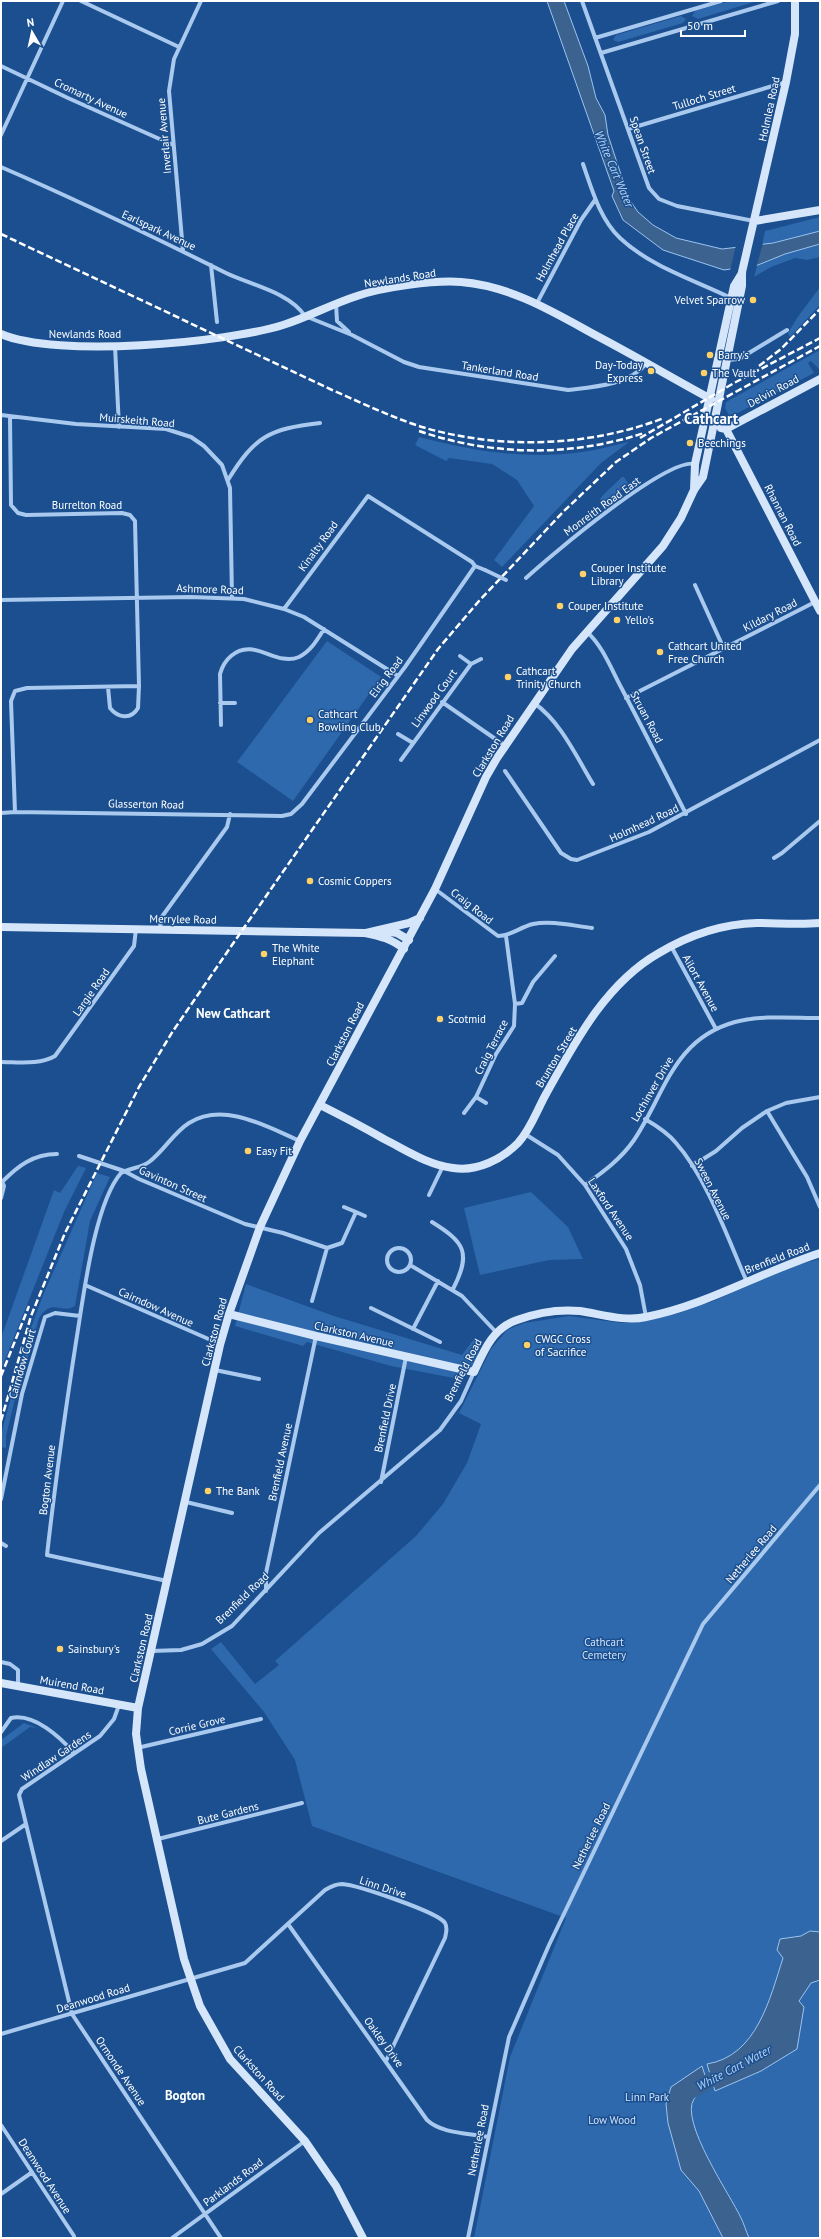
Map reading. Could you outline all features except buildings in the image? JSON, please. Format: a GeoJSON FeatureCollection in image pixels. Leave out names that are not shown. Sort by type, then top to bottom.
{"type":"FeatureCollection","features":[{"type":"Feature","properties":{"kind":"main road","name":"Holmlea Road"},"geometry":{"type":"LineString","coordinates":[[738,286],[752,235],[786,82],[795,34],[795,1]]}},
{"type":"Feature","properties":{"kind":"main road"},"geometry":{"type":"LineString","coordinates":[[755,221],[820,210]]}},
{"type":"Feature","properties":{"kind":"main road","name":"Newlands Road"},"geometry":{"type":"LineString","coordinates":[[1,334],[39,344],[115,345],[191,340],[274,327],[374,291],[453,282],[476,284],[497,289],[537,303],[711,399]]}},
{"type":"Feature","properties":{"kind":"main road","name":"Clarkston Road"},"geometry":{"type":"LineString","coordinates":[[694,490],[696,464],[732,298],[738,286]]}},
{"type":"Feature","properties":{"kind":"main road","name":"Clarkston Road"},"geometry":{"type":"LineString","coordinates":[[363,2238],[336,2186],[305,2141],[230,2059],[206,2019],[190,1979],[137,1748],[138,1708],[186,1502],[220,1344],[260,1227],[300,1141],[435,889],[486,777],[504,745],[534,702],[587,632],[663,546],[681,518],[694,490],[703,477],[727,360],[738,286]]}},
{"type":"Feature","properties":{"kind":"main road","name":"Delvin Road"},"geometry":{"type":"LineString","coordinates":[[726,429],[820,379]]}},
{"type":"Feature","properties":{"kind":"main road","name":"Clarkston Road"},"geometry":{"type":"LineString","coordinates":[[711,399],[713,426]]}},
{"type":"Feature","properties":{"kind":"main road"},"geometry":{"type":"LineString","coordinates":[[713,426],[726,429]]}},
{"type":"Feature","properties":{"kind":"main road","name":"Rhannan Road"},"geometry":{"type":"LineString","coordinates":[[726,429],[820,611]]}},
{"type":"Feature","properties":{"kind":"main road","name":"Merrylee Road"},"geometry":{"type":"LineString","coordinates":[[365,933],[409,923],[420,918]]}},
{"type":"Feature","properties":{"kind":"main road","name":"Brunton Street"},"geometry":{"type":"LineString","coordinates":[[320,1105],[410,1152],[443,1166],[461,1168],[484,1165],[502,1156],[525,1134],[570,1053],[601,1006],[632,972],[671,946],[704,932],[742,924],[820,923]]}},
{"type":"Feature","properties":{"kind":"main road","name":"Merrylee Road"},"geometry":{"type":"LineString","coordinates":[[1,927],[365,933],[385,937],[394,941],[404,949]]}},
{"type":"Feature","properties":{"kind":"main road","name":"Merrylee Road"},"geometry":{"type":"LineString","coordinates":[[375,930],[397,933],[409,940]]}},
{"type":"Feature","properties":{"kind":"main road","name":"Brenfield Road"},"geometry":{"type":"LineString","coordinates":[[474,1372],[488,1344],[496,1332],[516,1320],[562,1310],[632,1318],[646,1317],[714,1296],[790,1263],[820,1253]]}},
{"type":"Feature","properties":{"kind":"main road","name":"Clarkston Avenue"},"geometry":{"type":"LineString","coordinates":[[229,1314],[316,1336],[474,1372]]}},
{"type":"Feature","properties":{"kind":"main road","name":"Muirend Road"},"geometry":{"type":"LineString","coordinates":[[1,1683],[138,1708]]}},
{"type":"Feature","properties":{"kind":"street"},"geometry":{"type":"LineString","coordinates":[[1,135],[62,1]]}},
{"type":"Feature","properties":{"kind":"street"},"geometry":{"type":"LineString","coordinates":[[81,1],[179,47]]}},
{"type":"Feature","properties":{"kind":"street","name":"Inverlair Avenue"},"geometry":{"type":"LineString","coordinates":[[183,251],[168,91],[174,59],[201,1]]}},
{"type":"Feature","properties":{"kind":"street","name":"Spean Street"},"geometry":{"type":"LineString","coordinates":[[582,1],[628,129],[642,173],[649,188],[659,199],[677,206],[755,221]]}},
{"type":"Feature","properties":{"kind":"street"},"geometry":{"type":"LineString","coordinates":[[595,38],[720,1]]}},
{"type":"Feature","properties":{"kind":"street"},"geometry":{"type":"LineString","coordinates":[[601,53],[778,1]]}},
{"type":"Feature","properties":{"kind":"street","name":"Cromarty Avenue"},"geometry":{"type":"LineString","coordinates":[[1,66],[173,145]]}},
{"type":"Feature","properties":{"kind":"street","name":"Tulloch Street"},"geometry":{"type":"LineString","coordinates":[[628,129],[786,82]]}},
{"type":"Feature","properties":{"kind":"street"},"geometry":{"type":"LineString","coordinates":[[583,164],[596,200],[620,238],[656,264],[732,298]]}},
{"type":"Feature","properties":{"kind":"street","name":"Earlspark Avenue"},"geometry":{"type":"LineString","coordinates":[[1,167],[283,298],[297,306],[305,316]]}},
{"type":"Feature","properties":{"kind":"street","name":"Holmhead Place"},"geometry":{"type":"LineString","coordinates":[[537,303],[582,220],[596,200]]}},
{"type":"Feature","properties":{"kind":"street"},"geometry":{"type":"LineString","coordinates":[[211,265],[218,322]]}},
{"type":"Feature","properties":{"kind":"street","name":"Tankerland Road"},"geometry":{"type":"LineString","coordinates":[[336,304],[337,321],[352,335]]}},
{"type":"Feature","properties":{"kind":"street","name":"Tankerland Road"},"geometry":{"type":"LineString","coordinates":[[305,316],[352,335],[404,362],[419,367],[568,390],[591,388],[619,381],[639,373],[646,364]]}},
{"type":"Feature","properties":{"kind":"street"},"geometry":{"type":"LineString","coordinates":[[727,360],[739,359],[786,330]]}},
{"type":"Feature","properties":{"kind":"street"},"geometry":{"type":"LineString","coordinates":[[115,345],[119,427]]}},
{"type":"Feature","properties":{"kind":"street","name":"Muirskeith Road"},"geometry":{"type":"LineString","coordinates":[[1,415],[119,427],[166,430],[191,437],[213,455],[222,465],[228,480],[231,516],[232,597]]}},
{"type":"Feature","properties":{"kind":"street","name":"Burrelton Road"},"geometry":{"type":"LineString","coordinates":[[10,417],[11,505],[14,510],[26,515],[122,513],[130,515],[136,526],[139,686],[138,708],[133,715],[118,715],[110,708],[108,687]]}},
{"type":"Feature","properties":{"kind":"street"},"geometry":{"type":"LineString","coordinates":[[228,480],[249,449],[270,433],[291,426],[320,423]]}},
{"type":"Feature","properties":{"kind":"street","name":"Monreith Road East"},"geometry":{"type":"LineString","coordinates":[[526,578],[568,542],[639,490],[680,466],[689,463],[696,464]]}},
{"type":"Feature","properties":{"kind":"street","name":"Kinalty Road"},"geometry":{"type":"LineString","coordinates":[[284,609],[368,496],[472,562],[475,566]]}},
{"type":"Feature","properties":{"kind":"street"},"geometry":{"type":"LineString","coordinates":[[475,566],[506,580]]}},
{"type":"Feature","properties":{"kind":"street","name":"Elrig Road"},"geometry":{"type":"LineString","coordinates":[[291,814],[302,804],[398,676],[475,566]]}},
{"type":"Feature","properties":{"kind":"street"},"geometry":{"type":"LineString","coordinates":[[695,585],[724,649]]}},
{"type":"Feature","properties":{"kind":"street","name":"Ashmore Road"},"geometry":{"type":"LineString","coordinates":[[1,600],[232,597],[284,609],[324,629],[398,676]]}},
{"type":"Feature","properties":{"kind":"street","name":"Kildary Road"},"geometry":{"type":"LineString","coordinates":[[626,698],[815,602]]}},
{"type":"Feature","properties":{"kind":"street"},"geometry":{"type":"LineString","coordinates":[[221,725],[220,681],[222,668],[234,653],[252,648],[277,658],[294,658],[308,651],[324,629]]}},
{"type":"Feature","properties":{"kind":"street","name":"Struan Road"},"geometry":{"type":"LineString","coordinates":[[587,632],[595,639],[658,756],[686,814]]}},
{"type":"Feature","properties":{"kind":"street","name":"Linwood Court"},"geometry":{"type":"LineString","coordinates":[[460,656],[471,664]]}},
{"type":"Feature","properties":{"kind":"street","name":"Linwood Court"},"geometry":{"type":"LineString","coordinates":[[401,760],[471,664],[481,659]]}},
{"type":"Feature","properties":{"kind":"street"},"geometry":{"type":"LineString","coordinates":[[15,812],[11,701],[14,693],[19,689],[27,688],[139,686]]}},
{"type":"Feature","properties":{"kind":"street"},"geometry":{"type":"LineString","coordinates":[[442,702],[504,745]]}},
{"type":"Feature","properties":{"kind":"street"},"geometry":{"type":"LineString","coordinates":[[534,702],[545,710],[558,726],[593,784]]}},
{"type":"Feature","properties":{"kind":"street"},"geometry":{"type":"LineString","coordinates":[[220,703],[235,703]]}},
{"type":"Feature","properties":{"kind":"street","name":"Linwood Court"},"geometry":{"type":"LineString","coordinates":[[398,734],[413,743]]}},
{"type":"Feature","properties":{"kind":"street","name":"Holmhead Road"},"geometry":{"type":"LineString","coordinates":[[505,771],[561,853],[572,859],[585,859],[635,839],[686,814],[820,740]]}},
{"type":"Feature","properties":{"kind":"street","name":"Glasserton Road"},"geometry":{"type":"LineString","coordinates":[[1,813],[230,814],[282,816],[291,814]]}},
{"type":"Feature","properties":{"kind":"street"},"geometry":{"type":"LineString","coordinates":[[160,930],[161,918],[227,826],[230,814]]}},
{"type":"Feature","properties":{"kind":"street"},"geometry":{"type":"LineString","coordinates":[[774,858],[782,854],[820,821]]}},
{"type":"Feature","properties":{"kind":"street","name":"Craig Road"},"geometry":{"type":"LineString","coordinates":[[435,889],[489,931],[498,936],[506,936]]}},
{"type":"Feature","properties":{"kind":"street"},"geometry":{"type":"LineString","coordinates":[[506,936],[532,924],[542,923],[592,928]]}},
{"type":"Feature","properties":{"kind":"street","name":"Largie Road"},"geometry":{"type":"LineString","coordinates":[[1,1062],[35,1062],[50,1059],[60,1050],[134,946],[136,929]]}},
{"type":"Feature","properties":{"kind":"street","name":"Craig Terrace"},"geometry":{"type":"LineString","coordinates":[[464,1113],[476,1097],[496,1054],[514,1026],[515,1004],[506,936]]}},
{"type":"Feature","properties":{"kind":"street","name":"Ailort Avenue"},"geometry":{"type":"LineString","coordinates":[[671,946],[716,1029]]}},
{"type":"Feature","properties":{"kind":"street"},"geometry":{"type":"LineString","coordinates":[[515,1004],[522,1003],[533,982],[555,956]]}},
{"type":"Feature","properties":{"kind":"street","name":"Lochinver Drive"},"geometry":{"type":"LineString","coordinates":[[585,1185],[603,1172],[625,1151],[682,1055],[696,1042],[716,1029],[751,1019],[820,1018]]}},
{"type":"Feature","properties":{"kind":"street"},"geometry":{"type":"LineString","coordinates":[[476,1097],[486,1103]]}},
{"type":"Feature","properties":{"kind":"street"},"geometry":{"type":"LineString","coordinates":[[692,1166],[716,1151],[742,1128],[767,1111],[786,1103],[820,1097]]}},
{"type":"Feature","properties":{"kind":"street"},"geometry":{"type":"LineString","coordinates":[[767,1111],[807,1176],[820,1207]]}},
{"type":"Feature","properties":{"kind":"street"},"geometry":{"type":"LineString","coordinates":[[124,1171],[137,1168],[150,1161],[174,1135],[190,1123],[216,1115],[245,1118],[300,1141]]}},
{"type":"Feature","properties":{"kind":"street","name":"Sween Avenue"},"geometry":{"type":"LineString","coordinates":[[645,1119],[671,1138],[692,1166],[747,1282]]}},
{"type":"Feature","properties":{"kind":"street","name":"Laxford Avenue"},"geometry":{"type":"LineString","coordinates":[[525,1134],[558,1155],[585,1185],[626,1249],[640,1285],[646,1317]]}},
{"type":"Feature","properties":{"kind":"street"},"geometry":{"type":"LineString","coordinates":[[1,1198],[4,1186],[1,1182],[25,1161],[48,1154],[57,1154]]}},
{"type":"Feature","properties":{"kind":"street","name":"Gavinton Street"},"geometry":{"type":"LineString","coordinates":[[79,1156],[124,1171],[212,1210],[327,1248]]}},
{"type":"Feature","properties":{"kind":"street"},"geometry":{"type":"LineString","coordinates":[[429,1195],[443,1166]]}},
{"type":"Feature","properties":{"kind":"street","name":"Bogton Avenue"},"geometry":{"type":"LineString","coordinates":[[124,1171],[118,1176],[103,1210],[84,1285],[59,1457],[47,1555],[168,1581]]}},
{"type":"Feature","properties":{"kind":"street"},"geometry":{"type":"LineString","coordinates":[[344,1207],[365,1216]]}},
{"type":"Feature","properties":{"kind":"street"},"geometry":{"type":"LineString","coordinates":[[312,1301],[327,1248],[342,1243],[356,1212]]}},
{"type":"Feature","properties":{"kind":"street"},"geometry":{"type":"LineString","coordinates":[[432,1222],[456,1238],[462,1251],[462,1270],[453,1288]]}},
{"type":"Feature","properties":{"kind":"street"},"geometry":{"type":"LineString","coordinates":[[394,1248],[406,1249],[411,1257],[410,1265],[402,1271],[395,1271],[387,1263],[388,1254],[394,1248]]}},
{"type":"Feature","properties":{"kind":"street"},"geometry":{"type":"LineString","coordinates":[[410,1265],[453,1288],[496,1332]]}},
{"type":"Feature","properties":{"kind":"street"},"geometry":{"type":"LineString","coordinates":[[413,1329],[438,1281]]}},
{"type":"Feature","properties":{"kind":"street","name":"Cairndow Avenue"},"geometry":{"type":"LineString","coordinates":[[84,1285],[220,1344]]}},
{"type":"Feature","properties":{"kind":"street"},"geometry":{"type":"LineString","coordinates":[[371,1308],[440,1342]]}},
{"type":"Feature","properties":{"kind":"street","name":"Cairndow Court"},"geometry":{"type":"LineString","coordinates":[[1,1499],[22,1394],[45,1317],[55,1313],[80,1316]]}},
{"type":"Feature","properties":{"kind":"street","name":"Brenfield Avenue"},"geometry":{"type":"LineString","coordinates":[[266,1591],[266,1573],[316,1336]]}},
{"type":"Feature","properties":{"kind":"street","name":"Brenfield Drive"},"geometry":{"type":"LineString","coordinates":[[381,1482],[406,1357]]}},
{"type":"Feature","properties":{"kind":"street"},"geometry":{"type":"LineString","coordinates":[[215,1370],[259,1379]]}},
{"type":"Feature","properties":{"kind":"street","name":"Brenfield Road"},"geometry":{"type":"LineString","coordinates":[[151,1651],[180,1650],[202,1644],[224,1632],[266,1591],[319,1533],[381,1482],[440,1430],[461,1401],[474,1372]]}},
{"type":"Feature","properties":{"kind":"street","name":"Netherlee Road"},"geometry":{"type":"LineString","coordinates":[[468,2238],[509,2037],[560,1922],[703,1624],[820,1485]]}},
{"type":"Feature","properties":{"kind":"street"},"geometry":{"type":"LineString","coordinates":[[186,1502],[232,1513]]}},
{"type":"Feature","properties":{"kind":"street"},"geometry":{"type":"LineString","coordinates":[[1,1543],[6,1546]]}},
{"type":"Feature","properties":{"kind":"street"},"geometry":{"type":"LineString","coordinates":[[1,1662],[10,1664],[18,1670],[18,1686]]}},
{"type":"Feature","properties":{"kind":"street","name":"Windlaw Gardens"},"geometry":{"type":"LineString","coordinates":[[44,1897],[20,1795],[22,1788],[108,1730],[120,1705]]}},
{"type":"Feature","properties":{"kind":"street"},"geometry":{"type":"LineString","coordinates":[[1,1732],[11,1718],[26,1717],[40,1725],[74,1753]]}},
{"type":"Feature","properties":{"kind":"street","name":"Corrie Grove"},"geometry":{"type":"LineString","coordinates":[[137,1748],[261,1719]]}},
{"type":"Feature","properties":{"kind":"street","name":"Bute Gardens"},"geometry":{"type":"LineString","coordinates":[[158,1839],[302,1803]]}},
{"type":"Feature","properties":{"kind":"street"},"geometry":{"type":"LineString","coordinates":[[1,1841],[26,1824]]}},
{"type":"Feature","properties":{"kind":"street","name":"Linn Drive"},"geometry":{"type":"LineString","coordinates":[[190,1979],[245,1963],[325,1890],[341,1884],[415,1907],[440,1918],[445,1924],[447,1930],[445,1938],[386,2061]]}},
{"type":"Feature","properties":{"kind":"street","name":"Ormonde Avenue"},"geometry":{"type":"LineString","coordinates":[[44,1897],[72,2014],[221,2238]]}},
{"type":"Feature","properties":{"kind":"street","name":"Oakley Drive"},"geometry":{"type":"LineString","coordinates":[[288,1924],[432,2124],[449,2130],[488,2137]]}},
{"type":"Feature","properties":{"kind":"street","name":"Deanwood Road"},"geometry":{"type":"LineString","coordinates":[[1,2034],[190,1979]]}},
{"type":"Feature","properties":{"kind":"street","name":"Deanwood Avenue"},"geometry":{"type":"LineString","coordinates":[[1,2125],[31,2173],[74,2236]]}},
{"type":"Feature","properties":{"kind":"street","name":"Parklands Road"},"geometry":{"type":"LineString","coordinates":[[172,2238],[305,2141]]}},
{"type":"Feature","properties":{"kind":"street"},"geometry":{"type":"LineString","coordinates":[[1,2194],[31,2173]]}},
{"type":"Feature","properties":{"kind":"green space"},"geometry":{"type":"Polygon","coordinates":[[[730,1],[757,1],[698,19],[692,16],[695,11],[730,1]]]}},
{"type":"Feature","properties":{"kind":"green space"},"geometry":{"type":"Polygon","coordinates":[[[681,16],[686,19],[683,23],[618,42],[613,40],[616,35],[681,16]]]}},
{"type":"Feature","properties":{"kind":"green space"},"geometry":{"type":"Polygon","coordinates":[[[820,217],[820,231],[762,245],[765,231],[820,217]]]}},
{"type":"Feature","properties":{"kind":"green space"},"geometry":{"type":"Polygon","coordinates":[[[820,244],[820,257],[807,260],[795,258],[771,267],[754,277],[757,266],[785,254],[820,244]]]}},
{"type":"Feature","properties":{"kind":"green space"},"geometry":{"type":"Polygon","coordinates":[[[820,287],[820,305],[790,337],[788,333],[797,318],[820,287]]]}},
{"type":"Feature","properties":{"kind":"green space"},"geometry":{"type":"Polygon","coordinates":[[[820,350],[820,370],[811,361],[808,363],[814,373],[730,417],[725,408],[726,402],[820,350]]]}},
{"type":"Feature","properties":{"kind":"green space"},"geometry":{"type":"Polygon","coordinates":[[[419,437],[479,450],[500,453],[541,455],[588,451],[629,442],[601,463],[502,567],[494,560],[534,506],[517,480],[492,464],[449,458],[446,461],[415,445],[419,437]]]}},
{"type":"Feature","properties":{"kind":"green space"},"geometry":{"type":"Polygon","coordinates":[[[622,477],[624,477],[629,485],[602,503],[600,499],[603,495],[622,477]]]}},
{"type":"Feature","properties":{"kind":"green space","name":"Cathcart Bowling Club"},"geometry":{"type":"Polygon","coordinates":[[[327,641],[381,677],[293,801],[237,762],[327,641]]]}},
{"type":"Feature","properties":{"kind":"green space"},"geometry":{"type":"Polygon","coordinates":[[[78,1166],[86,1168],[64,1212],[1,1370],[1,1338],[54,1190],[60,1193],[78,1166]]]}},
{"type":"Feature","properties":{"kind":"green space"},"geometry":{"type":"Polygon","coordinates":[[[97,1173],[110,1177],[90,1221],[75,1306],[65,1309],[53,1307],[44,1312],[39,1318],[21,1382],[19,1382],[6,1436],[6,1448],[1,1447],[1,1434],[29,1333],[44,1293],[97,1173]]]}},
{"type":"Feature","properties":{"kind":"green space"},"geometry":{"type":"Polygon","coordinates":[[[531,1192],[568,1227],[583,1259],[549,1260],[480,1275],[464,1208],[531,1192]]]}},
{"type":"Feature","properties":{"kind":"green space","name":"Cathcart Cemetery"},"geometry":{"type":"Polygon","coordinates":[[[820,1259],[820,2238],[474,2238],[510,2057],[566,1918],[312,1826],[295,1760],[264,1712],[211,1649],[221,1642],[255,1684],[279,1665],[275,1661],[416,1536],[443,1504],[467,1463],[481,1424],[459,1413],[491,1349],[507,1330],[524,1323],[569,1316],[622,1323],[645,1321],[711,1302],[793,1266],[820,1259]]]}},
{"type":"Feature","properties":{"kind":"green space"},"geometry":{"type":"Polygon","coordinates":[[[246,1284],[334,1316],[462,1355],[474,1339],[481,1342],[475,1365],[459,1379],[391,1366],[307,1342],[303,1346],[235,1326],[246,1284]]]}},
{"type":"Feature","properties":{"kind":"green space"},"geometry":{"type":"Polygon","coordinates":[[[24,1723],[37,1728],[30,1727],[1,1748],[1,1740],[24,1723]]]}},
{"type":"Feature","properties":{"kind":"water"},"geometry":{"type":"Polygon","coordinates":[[[547,1],[564,1],[588,66],[596,98],[605,115],[608,135],[629,199],[638,212],[653,225],[676,238],[722,249],[773,243],[820,231],[820,244],[785,254],[758,265],[724,270],[663,250],[623,220],[612,196],[614,191],[547,1]]]}},
{"type":"Feature","properties":{"kind":"water"},"geometry":{"type":"Polygon","coordinates":[[[810,1931],[820,1932],[820,1980],[811,1983],[799,2001],[804,2007],[797,2049],[761,2071],[715,2091],[707,2064],[724,2059],[738,2050],[750,2037],[759,2023],[773,1990],[783,1958],[777,1950],[780,1939],[801,1936],[810,1931]]]}},
{"type":"Feature","properties":{"kind":"water"},"geometry":{"type":"Polygon","coordinates":[[[702,2066],[709,2088],[694,2099],[691,2110],[694,2124],[708,2158],[741,2218],[749,2238],[723,2238],[699,2191],[681,2170],[668,2123],[666,2104],[671,2087],[702,2066]]]}},
{"type":"Feature","properties":{"kind":"pier"},"geometry":{"type":"Polygon","coordinates":[[[763,243],[756,268],[730,271],[736,245],[763,243]]]}},
{"type":"Feature","properties":{"kind":"waterway","name":"White Cart Water"},"geometry":{"type":"LineString","coordinates":[[690,2092],[730,2069]]}},
{"type":"Feature","properties":{"kind":"railway"},"geometry":{"type":"LineString","coordinates":[[1,234],[332,390],[422,427],[482,439],[513,442],[544,442],[575,440],[606,435],[635,428],[664,418]]}},
{"type":"Feature","properties":{"kind":"railway"},"geometry":{"type":"LineString","coordinates":[[759,366],[781,349],[820,309]]}},
{"type":"Feature","properties":{"kind":"railway"},"geometry":{"type":"LineString","coordinates":[[640,438],[734,383],[820,338]]}},
{"type":"Feature","properties":{"kind":"railway"},"geometry":{"type":"LineString","coordinates":[[1,1421],[31,1316],[65,1233],[139,1087],[173,1031],[438,649],[479,601],[564,511],[616,462],[651,438],[820,346]]}},
{"type":"Feature","properties":{"kind":"railway"},"geometry":{"type":"LineString","coordinates":[[419,431],[475,445],[503,449],[532,450],[560,450],[588,446],[616,441],[644,433]]}},
{"type":"Feature","properties":{"kind":"railway"},"geometry":{"type":"LineString","coordinates":[[1,1376],[29,1306]]}},
{"type":"Feature","properties":{"kind":"place","name":"Velvet Sparrow"},"geometry":{"type":"Point","coordinates":[753,300]}},
{"type":"Feature","properties":{"kind":"place","name":"Barry's"},"geometry":{"type":"Point","coordinates":[710,355]}},
{"type":"Feature","properties":{"kind":"place","name":"Day-Today Express"},"geometry":{"type":"Point","coordinates":[651,371]}},
{"type":"Feature","properties":{"kind":"place","name":"The Vault"},"geometry":{"type":"Point","coordinates":[704,373]}},
{"type":"Feature","properties":{"kind":"place","name":"Beechings"},"geometry":{"type":"Point","coordinates":[690,443]}},
{"type":"Feature","properties":{"kind":"place","name":"Couper Institute Library"},"geometry":{"type":"Point","coordinates":[583,574]}},
{"type":"Feature","properties":{"kind":"place","name":"Couper Institute"},"geometry":{"type":"Point","coordinates":[560,606]}},
{"type":"Feature","properties":{"kind":"place","name":"Yello's"},"geometry":{"type":"Point","coordinates":[617,620]}},
{"type":"Feature","properties":{"kind":"place","name":"Cathcart United Free Church"},"geometry":{"type":"Point","coordinates":[660,652]}},
{"type":"Feature","properties":{"kind":"place","name":"Cathcart Trinity Church"},"geometry":{"type":"Point","coordinates":[508,677]}},
{"type":"Feature","properties":{"kind":"place","name":"Cathcart Bowling Club"},"geometry":{"type":"Point","coordinates":[310,720]}},
{"type":"Feature","properties":{"kind":"place","name":"Cosmic Coppers"},"geometry":{"type":"Point","coordinates":[310,881]}},
{"type":"Feature","properties":{"kind":"place","name":"The White Elephant"},"geometry":{"type":"Point","coordinates":[264,954]}},
{"type":"Feature","properties":{"kind":"place","name":"Scotmid"},"geometry":{"type":"Point","coordinates":[440,1019]}},
{"type":"Feature","properties":{"kind":"place","name":"Easy Fit"},"geometry":{"type":"Point","coordinates":[248,1151]}},
{"type":"Feature","properties":{"kind":"place","name":"CWGC Cross of Sacrifice"},"geometry":{"type":"Point","coordinates":[527,1345]}},
{"type":"Feature","properties":{"kind":"place","name":"The Bank"},"geometry":{"type":"Point","coordinates":[208,1491]}},
{"type":"Feature","properties":{"kind":"place","name":"Sainsbury's"},"geometry":{"type":"Point","coordinates":[60,1649]}},
{"type":"Feature","properties":{"kind":"district","name":"Cathcart"},"geometry":{"type":"Point","coordinates":[711,419]}},
{"type":"Feature","properties":{"kind":"district","name":"New Cathcart"},"geometry":{"type":"Point","coordinates":[233,1013]}},
{"type":"Feature","properties":{"kind":"district","name":"Bogton"},"geometry":{"type":"Point","coordinates":[185,2095]}},
{"type":"Feature","properties":{"kind":"park label","name":"Linn Park"},"geometry":{"type":"Point","coordinates":[647,2097]}},
{"type":"Feature","properties":{"kind":"park label","name":"Low Wood"},"geometry":{"type":"Point","coordinates":[612,2120]}}]}
